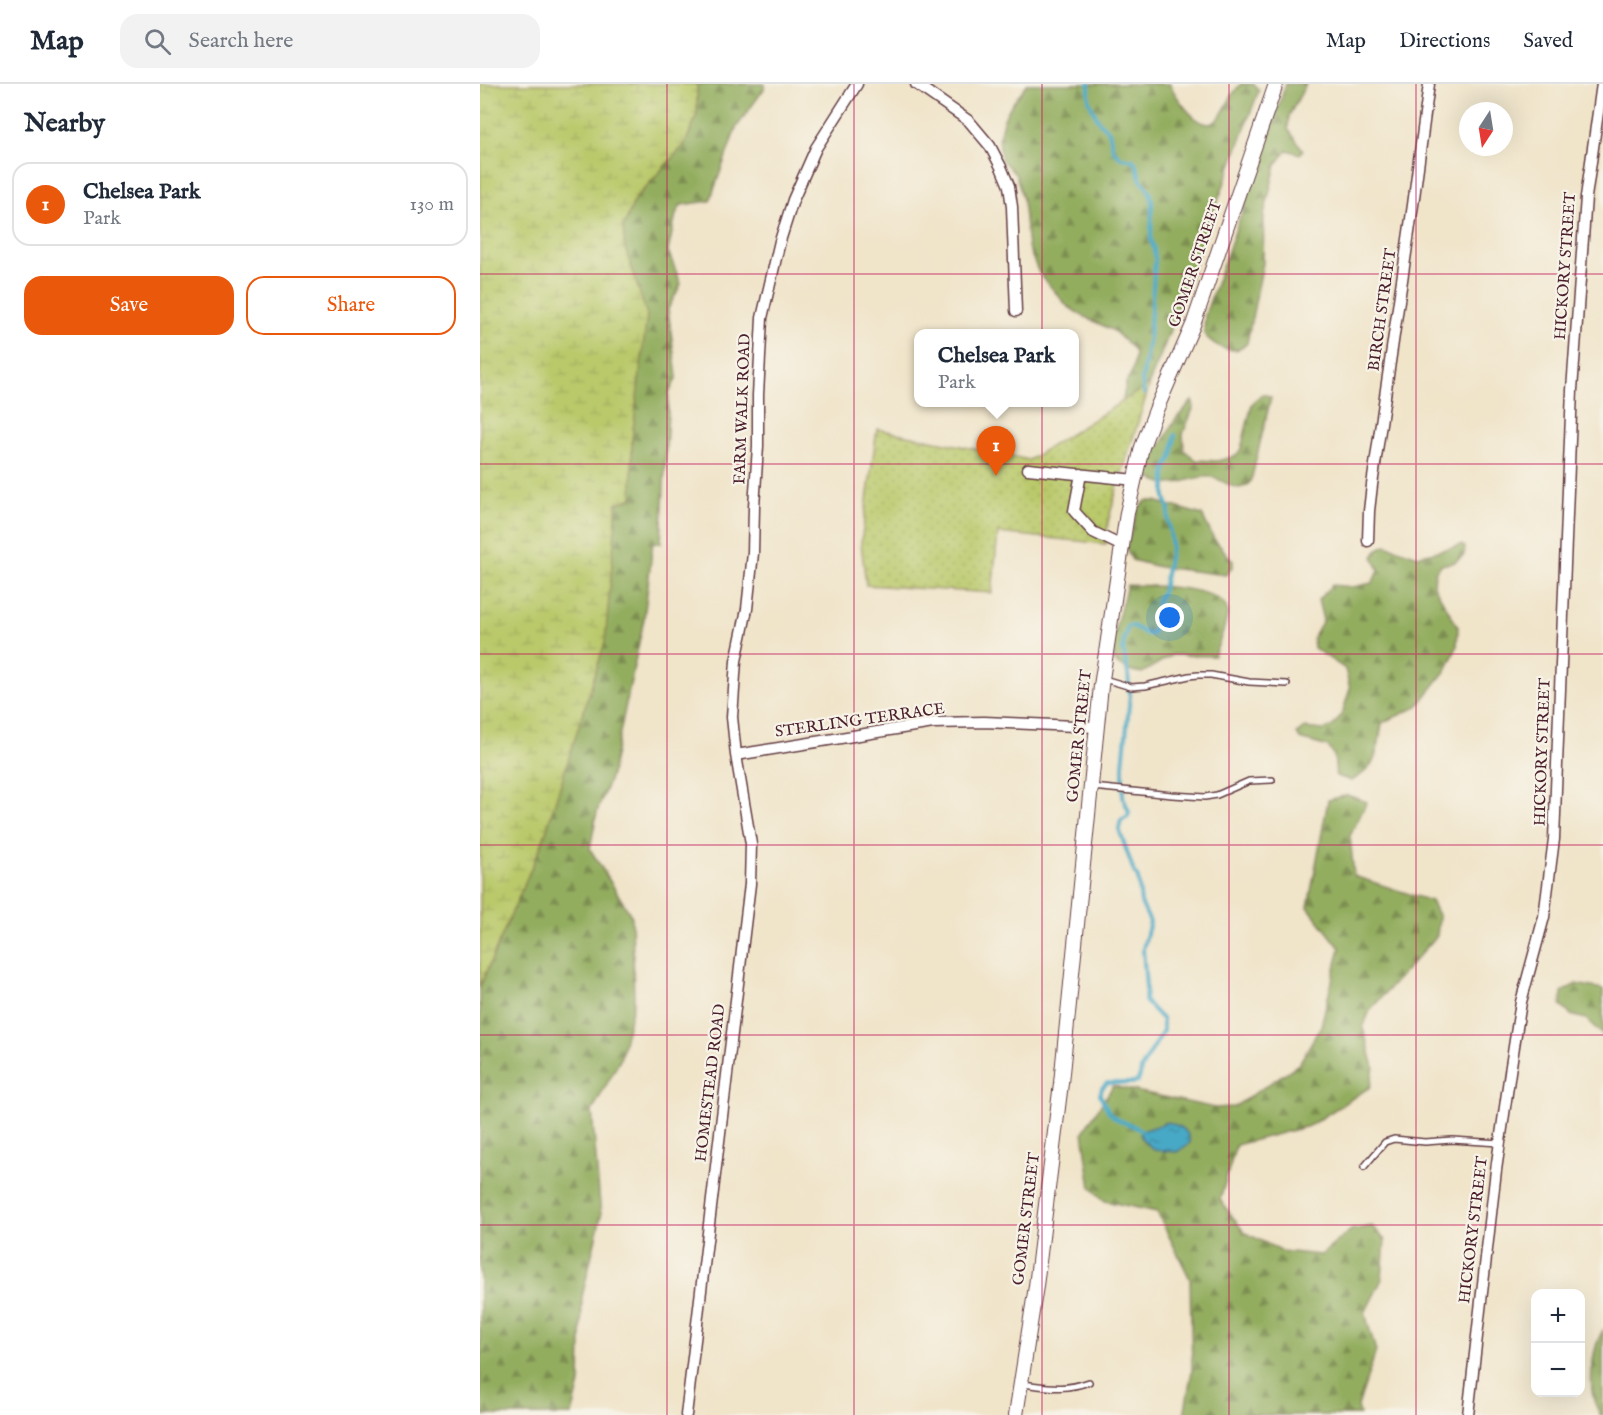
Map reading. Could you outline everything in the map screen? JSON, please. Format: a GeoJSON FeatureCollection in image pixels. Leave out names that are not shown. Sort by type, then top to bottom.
{"type":"FeatureCollection","features":[{"type":"Feature","properties":{"kind":"street","name":"FARM WALK ROAD"},"geometry":{"type":"LineString","coordinates":[[736,755],[732,717],[736,661],[747,609],[753,554],[762,318],[780,241],[793,200],[816,148],[857,84]]}},
{"type":"Feature","properties":{"kind":"street"},"geometry":{"type":"LineString","coordinates":[[916,84],[969,122],[990,146],[1001,166],[1009,186],[1012,207],[1016,311]]}},
{"type":"Feature","properties":{"kind":"street","name":"GOMER STREET"},"geometry":{"type":"LineString","coordinates":[[1016,1415],[1036,1286],[1061,1083],[1102,679],[1127,513],[1142,447],[1193,325],[1276,84]]}},
{"type":"Feature","properties":{"kind":"street","name":"BIRCH STREET"},"geometry":{"type":"LineString","coordinates":[[1368,541],[1373,475],[1429,84]]}},
{"type":"Feature","properties":{"kind":"street","name":"HICKORY STREET"},"geometry":{"type":"LineString","coordinates":[[1468,1415],[1500,1143],[1521,1002],[1544,918],[1554,839],[1572,390],[1586,197],[1602,84]]}},
{"type":"Feature","properties":{"kind":"street"},"geometry":{"type":"LineString","coordinates":[[1028,469],[1135,480]]}},
{"type":"Feature","properties":{"kind":"street"},"geometry":{"type":"LineString","coordinates":[[1082,474],[1074,511],[1093,532],[1122,546]]}},
{"type":"Feature","properties":{"kind":"street","name":"STERLING TERRACE"},"geometry":{"type":"LineString","coordinates":[[736,755],[933,723],[984,722],[1097,727]]}},
{"type":"Feature","properties":{"kind":"street","name":"HOMESTEAD ROAD"},"geometry":{"type":"LineString","coordinates":[[686,1415],[750,884],[751,844],[736,755]]}},
{"type":"Feature","properties":{"kind":"lane"},"geometry":{"type":"LineString","coordinates":[[1102,679],[1131,687],[1198,675],[1249,682],[1287,684]]}},
{"type":"Feature","properties":{"kind":"lane"},"geometry":{"type":"LineString","coordinates":[[1090,786],[1205,797],[1217,795],[1249,781],[1272,780]]}},
{"type":"Feature","properties":{"kind":"lane"},"geometry":{"type":"LineString","coordinates":[[1364,1167],[1386,1142],[1394,1139],[1425,1142],[1452,1140],[1500,1143]]}},
{"type":"Feature","properties":{"kind":"lane"},"geometry":{"type":"LineString","coordinates":[[1021,1383],[1053,1388],[1075,1387],[1089,1382]]}},
{"type":"Feature","properties":{"kind":"green space"},"geometry":{"type":"Polygon","coordinates":[[[480,84],[697,84],[697,114],[685,144],[635,199],[623,228],[625,248],[647,315],[632,439],[632,498],[616,504],[605,642],[543,841],[480,986],[480,84]]]}},
{"type":"Feature","properties":{"kind":"green space"},"geometry":{"type":"Polygon","coordinates":[[[697,84],[765,84],[764,89],[736,128],[710,201],[681,205],[676,214],[668,251],[681,284],[668,309],[677,377],[669,393],[661,543],[653,542],[644,619],[611,775],[597,812],[590,849],[632,917],[634,1001],[620,1060],[592,1111],[601,1216],[582,1297],[580,1383],[572,1415],[480,1415],[480,986],[543,841],[616,519],[616,504],[632,498],[632,439],[623,228],[635,199],[685,144],[697,114],[697,84]]]}},
{"type":"Feature","properties":{"kind":"green space"},"geometry":{"type":"Polygon","coordinates":[[[1027,84],[1170,84],[1177,97],[1196,119],[1211,124],[1220,116],[1241,84],[1253,84],[1259,90],[1163,349],[1115,467],[1124,413],[1123,399],[1126,383],[1133,369],[1135,354],[1133,349],[1114,331],[1067,306],[1039,273],[1028,247],[1023,200],[1016,175],[1001,159],[999,137],[1010,107],[1027,84]]]}},
{"type":"Feature","properties":{"kind":"green space"},"geometry":{"type":"Polygon","coordinates":[[[1286,84],[1306,84],[1289,116],[1288,129],[1303,150],[1300,154],[1287,150],[1276,165],[1264,215],[1263,263],[1247,343],[1237,350],[1225,349],[1213,343],[1204,334],[1205,315],[1286,84]]]}},
{"type":"Feature","properties":{"kind":"green space"},"geometry":{"type":"Polygon","coordinates":[[[1150,384],[1116,492],[1108,522],[1106,544],[998,533],[992,593],[866,585],[861,543],[877,429],[1029,460],[1150,384]]]}},
{"type":"Feature","properties":{"kind":"green space"},"geometry":{"type":"Polygon","coordinates":[[[1263,394],[1271,397],[1251,481],[1246,486],[1237,488],[1212,477],[1165,484],[1143,475],[1147,461],[1163,442],[1175,420],[1192,401],[1194,406],[1183,434],[1184,450],[1196,460],[1217,461],[1236,456],[1241,449],[1252,404],[1263,394]]]}},
{"type":"Feature","properties":{"kind":"green space"},"geometry":{"type":"Polygon","coordinates":[[[1146,501],[1155,501],[1202,515],[1214,539],[1233,561],[1233,566],[1226,575],[1159,567],[1132,560],[1127,551],[1127,545],[1139,508],[1146,501]]]}},
{"type":"Feature","properties":{"kind":"green space"},"geometry":{"type":"Polygon","coordinates":[[[1386,545],[1418,556],[1461,545],[1465,547],[1464,555],[1455,562],[1441,565],[1435,572],[1434,586],[1458,627],[1457,647],[1446,670],[1417,707],[1382,723],[1372,764],[1351,781],[1336,776],[1334,755],[1328,747],[1300,739],[1297,734],[1304,728],[1324,730],[1333,726],[1342,714],[1350,689],[1345,669],[1314,648],[1313,638],[1323,620],[1318,600],[1332,585],[1353,587],[1372,583],[1379,570],[1373,557],[1378,549],[1386,545]]]}},
{"type":"Feature","properties":{"kind":"green space"},"geometry":{"type":"Polygon","coordinates":[[[1127,585],[1183,588],[1199,591],[1222,602],[1227,614],[1214,656],[1172,655],[1142,673],[1131,671],[1117,664],[1114,660],[1112,640],[1127,585]]]}},
{"type":"Feature","properties":{"kind":"green space"},"geometry":{"type":"Polygon","coordinates":[[[1347,795],[1367,802],[1350,836],[1354,876],[1431,901],[1439,917],[1437,936],[1370,1010],[1363,1028],[1374,1067],[1370,1087],[1309,1126],[1236,1145],[1220,1200],[1244,1232],[1281,1251],[1321,1255],[1351,1230],[1372,1226],[1385,1240],[1382,1279],[1365,1313],[1376,1351],[1358,1406],[1360,1415],[1184,1415],[1192,1371],[1190,1279],[1157,1212],[1105,1201],[1091,1188],[1083,1132],[1113,1086],[1215,1108],[1234,1107],[1299,1064],[1321,1026],[1340,948],[1308,907],[1328,800],[1347,795]]]}},
{"type":"Feature","properties":{"kind":"green space"},"geometry":{"type":"Polygon","coordinates":[[[1576,984],[1603,989],[1603,1035],[1586,1019],[1571,1015],[1561,1006],[1562,992],[1576,984]]]}},
{"type":"Feature","properties":{"kind":"green space"},"geometry":{"type":"Polygon","coordinates":[[[1603,1330],[1603,1415],[1600,1415],[1593,1397],[1592,1371],[1594,1353],[1603,1330]]]}},
{"type":"Feature","properties":{"kind":"water"},"geometry":{"type":"Polygon","coordinates":[[[1168,1122],[1177,1125],[1188,1134],[1190,1143],[1177,1152],[1154,1150],[1140,1135],[1142,1131],[1168,1122]]]}},
{"type":"Feature","properties":{"kind":"waterway"},"geometry":{"type":"LineString","coordinates":[[1089,84],[1089,101],[1099,122],[1109,131],[1113,150],[1121,158],[1133,160],[1140,178],[1150,192],[1152,201],[1151,240],[1155,260],[1149,338],[1142,380],[1144,394]]}},
{"type":"Feature","properties":{"kind":"waterway"},"geometry":{"type":"LineString","coordinates":[[1142,1131],[1113,1116],[1100,1095],[1107,1083],[1137,1082],[1141,1069],[1163,1031],[1163,1020],[1145,1001],[1143,949],[1150,922],[1141,903],[1138,878],[1119,829],[1121,820],[1128,816],[1129,812],[1123,797],[1123,765],[1130,695],[1123,650],[1124,639],[1128,626],[1133,626],[1146,634],[1151,634],[1156,626],[1157,602],[1163,590],[1171,547],[1169,510],[1165,497],[1165,474],[1172,457],[1175,435]]}},
{"type":"Feature","properties":{"kind":"place","name":"Chelsea Park"},"geometry":{"type":"Point","coordinates":[996,476]}}]}
